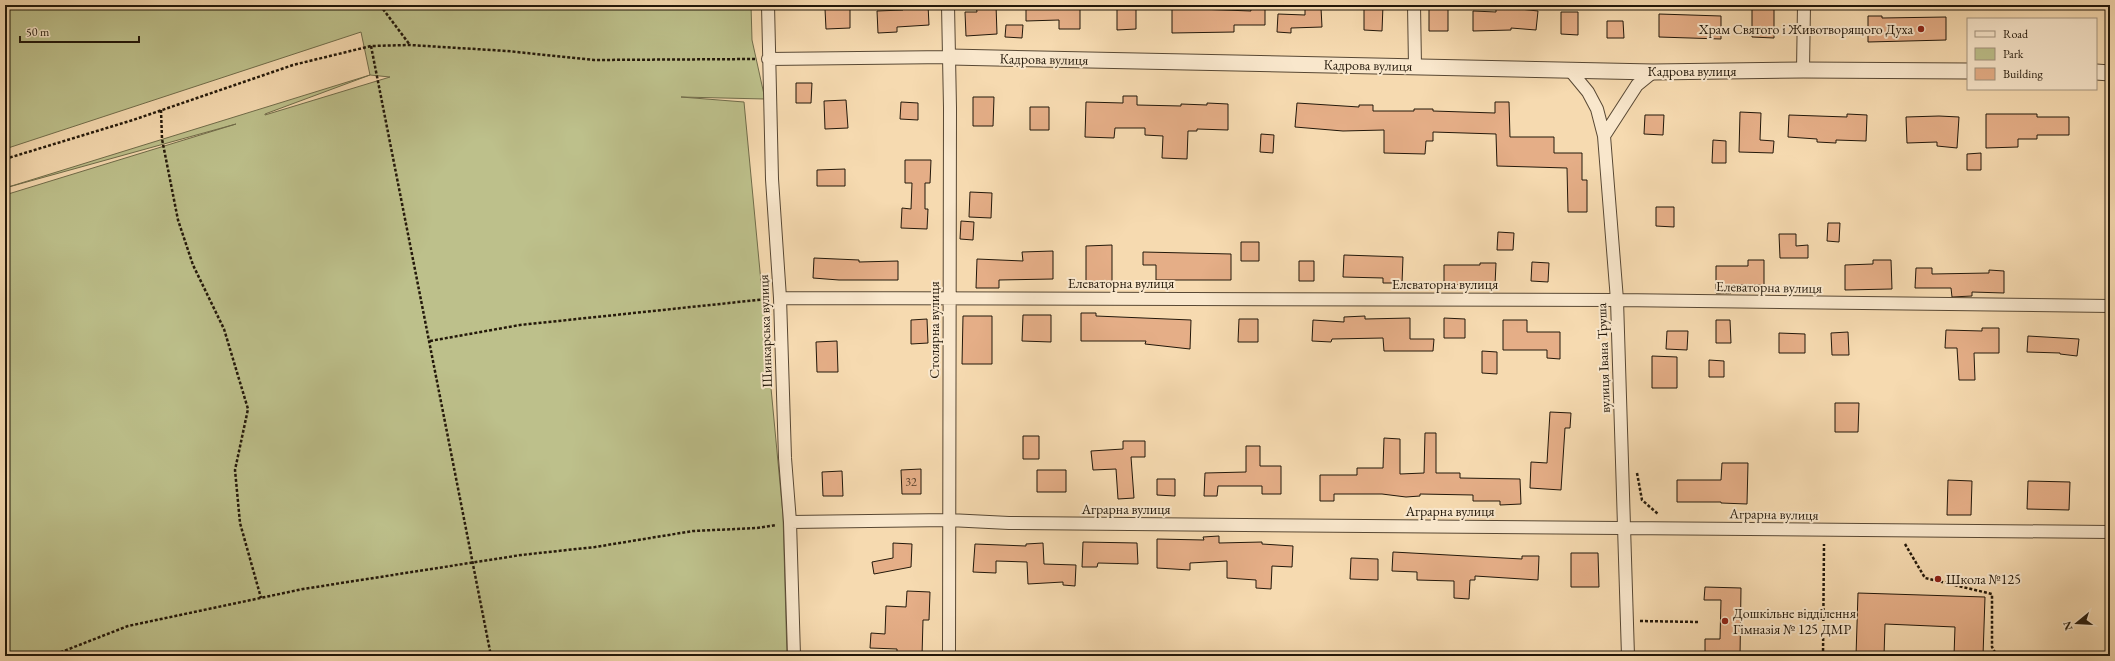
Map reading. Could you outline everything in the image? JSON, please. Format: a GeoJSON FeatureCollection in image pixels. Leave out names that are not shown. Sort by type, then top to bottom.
{"type":"FeatureCollection","features":[{"type":"Feature","properties":{"kind":"street","name":"Шинкарська вулиця"},"geometry":{"type":"LineString","coordinates":[[768,5],[768,59],[772,179],[780,298],[785,458],[790,522],[794,656]]}},
{"type":"Feature","properties":{"kind":"street","name":"Столярна вулиця"},"geometry":{"type":"LineString","coordinates":[[948,5],[950,57],[949,656]]}},
{"type":"Feature","properties":{"kind":"street"},"geometry":{"type":"LineString","coordinates":[[1414,5],[1415,66]]}},
{"type":"Feature","properties":{"kind":"street"},"geometry":{"type":"LineString","coordinates":[[1802,70],[1804,5]]}},
{"type":"Feature","properties":{"kind":"street","name":"Кадрова вулиця"},"geometry":{"type":"LineString","coordinates":[[768,59],[950,57],[1570,69],[1652,72],[1802,70],[1967,71]]}},
{"type":"Feature","properties":{"kind":"street","name":"вулиця Івана Труша"},"geometry":{"type":"LineString","coordinates":[[1570,69],[1588,92],[1597,110],[1604,136],[1617,300],[1628,656]]}},
{"type":"Feature","properties":{"kind":"street"},"geometry":{"type":"LineString","coordinates":[[1604,136],[1637,85],[1652,72]]}},
{"type":"Feature","properties":{"kind":"street"},"geometry":{"type":"LineString","coordinates":[[2097,72],[2110,72]]}},
{"type":"Feature","properties":{"kind":"street","name":"Елеваторна вулиця"},"geometry":{"type":"LineString","coordinates":[[780,298],[949,297],[1617,300],[2110,306]]}},
{"type":"Feature","properties":{"kind":"street","name":"Аграрна вулиця"},"geometry":{"type":"LineString","coordinates":[[790,522],[949,520],[1009,524],[1674,527],[2110,532]]}},
{"type":"Feature","properties":{"kind":"path"},"geometry":{"type":"LineString","coordinates":[[380,5],[410,45]]}},
{"type":"Feature","properties":{"kind":"path"},"geometry":{"type":"LineString","coordinates":[[5,160],[161,110],[293,65],[371,46],[410,45],[506,51],[594,60],[768,59]]}},
{"type":"Feature","properties":{"kind":"path"},"geometry":{"type":"LineString","coordinates":[[371,46],[491,656]]}},
{"type":"Feature","properties":{"kind":"path"},"geometry":{"type":"LineString","coordinates":[[161,110],[162,139],[178,220],[193,265],[224,329],[248,409],[235,470],[240,523],[261,598]]}},
{"type":"Feature","properties":{"kind":"path"},"geometry":{"type":"LineString","coordinates":[[430,341],[520,325],[780,298]]}},
{"type":"Feature","properties":{"kind":"path"},"geometry":{"type":"LineString","coordinates":[[1621,452],[1638,473],[1642,500],[1674,527]]}},
{"type":"Feature","properties":{"kind":"path"},"geometry":{"type":"LineString","coordinates":[[51,656],[128,626],[303,589],[521,555],[595,547],[693,531],[757,528],[790,522]]}},
{"type":"Feature","properties":{"kind":"path"},"geometry":{"type":"LineString","coordinates":[[1824,529],[1824,656]]}},
{"type":"Feature","properties":{"kind":"path"},"geometry":{"type":"LineString","coordinates":[[1897,530],[1924,578],[1992,594],[1992,646],[1997,656]]}},
{"type":"Feature","properties":{"kind":"path"},"geometry":{"type":"LineString","coordinates":[[1627,621],[1700,622]]}},
{"type":"Feature","properties":{"kind":"green space"},"geometry":{"type":"Polygon","coordinates":[[[5,5],[751,5],[752,40],[765,99],[681,97],[744,102],[783,515],[787,656],[5,656],[5,195],[236,124],[5,188],[370,75],[361,32],[5,149],[5,5]],[[370,75],[265,115],[390,77],[370,75]]]}},
{"type":"Feature","properties":{"kind":"building"},"geometry":{"type":"Polygon","coordinates":[[[903,5],[928,5],[929,25],[897,27],[897,32],[878,33],[877,11],[903,10],[903,5]]]}},
{"type":"Feature","properties":{"kind":"building"},"geometry":{"type":"Polygon","coordinates":[[[976,5],[996,5],[997,34],[966,36],[965,12],[977,12],[976,5]]]}},
{"type":"Feature","properties":{"kind":"building"},"geometry":{"type":"Polygon","coordinates":[[[1026,5],[1080,7],[1080,29],[1059,29],[1059,20],[1026,21],[1026,5]]]}},
{"type":"Feature","properties":{"kind":"building"},"geometry":{"type":"Polygon","coordinates":[[[1250,5],[1265,5],[1265,25],[1234,25],[1234,32],[1172,33],[1172,8],[1251,11],[1250,5]]]}},
{"type":"Feature","properties":{"kind":"building"},"geometry":{"type":"Polygon","coordinates":[[[1364,5],[1383,5],[1382,31],[1364,30],[1364,5]]]}},
{"type":"Feature","properties":{"kind":"building"},"geometry":{"type":"Polygon","coordinates":[[[1429,5],[1448,5],[1448,31],[1429,31],[1429,5]]]}},
{"type":"Feature","properties":{"kind":"building"},"geometry":{"type":"Polygon","coordinates":[[[1496,5],[1511,5],[1511,8],[1538,11],[1536,30],[1511,28],[1511,30],[1473,31],[1473,11],[1496,12],[1496,5]]]}},
{"type":"Feature","properties":{"kind":"building"},"geometry":{"type":"Polygon","coordinates":[[[1752,7],[1774,7],[1774,38],[1752,37],[1752,7]]]}},
{"type":"Feature","properties":{"kind":"building"},"geometry":{"type":"Polygon","coordinates":[[[850,8],[850,28],[826,29],[825,9],[850,8]]]}},
{"type":"Feature","properties":{"kind":"building"},"geometry":{"type":"Polygon","coordinates":[[[1117,8],[1136,8],[1136,29],[1117,30],[1117,8]]]}},
{"type":"Feature","properties":{"kind":"building"},"geometry":{"type":"Polygon","coordinates":[[[1305,8],[1321,8],[1322,27],[1291,28],[1291,33],[1277,32],[1278,14],[1305,15],[1305,8]]]}},
{"type":"Feature","properties":{"kind":"building"},"geometry":{"type":"Polygon","coordinates":[[[1561,12],[1578,12],[1578,35],[1561,34],[1561,12]]]}},
{"type":"Feature","properties":{"kind":"building"},"geometry":{"type":"Polygon","coordinates":[[[1659,14],[1721,16],[1721,39],[1659,37],[1659,14]]]}},
{"type":"Feature","properties":{"kind":"building","name":"Храм Святого і Животворящого Духа"},"geometry":{"type":"Polygon","coordinates":[[[1868,16],[1882,16],[1882,18],[1946,17],[1946,40],[1868,42],[1868,16]]]}},
{"type":"Feature","properties":{"kind":"building"},"geometry":{"type":"Polygon","coordinates":[[[1607,21],[1623,21],[1624,38],[1607,38],[1607,21]]]}},
{"type":"Feature","properties":{"kind":"building"},"geometry":{"type":"Polygon","coordinates":[[[1006,25],[1023,25],[1022,38],[1005,37],[1006,25]]]}},
{"type":"Feature","properties":{"kind":"building"},"geometry":{"type":"Polygon","coordinates":[[[796,83],[812,83],[811,103],[796,103],[796,83]]]}},
{"type":"Feature","properties":{"kind":"building"},"geometry":{"type":"Polygon","coordinates":[[[1123,96],[1137,96],[1137,105],[1181,106],[1181,104],[1228,104],[1228,130],[1197,129],[1197,131],[1188,131],[1187,159],[1162,158],[1163,136],[1145,135],[1145,128],[1115,128],[1114,138],[1085,137],[1086,102],[1123,103],[1123,96]]]}},
{"type":"Feature","properties":{"kind":"building"},"geometry":{"type":"Polygon","coordinates":[[[973,97],[994,97],[993,126],[973,126],[973,97]]]}},
{"type":"Feature","properties":{"kind":"building"},"geometry":{"type":"Polygon","coordinates":[[[846,100],[848,128],[825,129],[824,101],[846,100]]]}},
{"type":"Feature","properties":{"kind":"building"},"geometry":{"type":"Polygon","coordinates":[[[901,102],[918,103],[918,120],[900,119],[901,102]]]}},
{"type":"Feature","properties":{"kind":"building"},"geometry":{"type":"Polygon","coordinates":[[[1495,102],[1509,102],[1510,137],[1554,137],[1554,153],[1582,153],[1582,180],[1587,180],[1587,212],[1568,212],[1567,168],[1497,166],[1496,134],[1433,132],[1433,141],[1426,141],[1425,154],[1384,153],[1384,130],[1343,131],[1295,127],[1297,103],[1359,107],[1359,105],[1373,105],[1373,111],[1414,111],[1414,109],[1433,109],[1433,111],[1495,113],[1495,102]]]}},
{"type":"Feature","properties":{"kind":"building"},"geometry":{"type":"Polygon","coordinates":[[[1030,107],[1049,107],[1049,130],[1030,130],[1030,107]]]}},
{"type":"Feature","properties":{"kind":"building"},"geometry":{"type":"Polygon","coordinates":[[[1740,112],[1761,113],[1760,140],[1774,141],[1773,153],[1739,152],[1740,112]]]}},
{"type":"Feature","properties":{"kind":"building"},"geometry":{"type":"Polygon","coordinates":[[[1847,114],[1867,115],[1866,141],[1836,140],[1836,143],[1817,142],[1817,139],[1788,137],[1789,115],[1847,117],[1847,114]]]}},
{"type":"Feature","properties":{"kind":"building"},"geometry":{"type":"Polygon","coordinates":[[[1986,114],[2037,114],[2037,117],[2069,117],[2069,135],[2037,135],[2037,139],[2018,139],[2018,147],[1986,148],[1986,114]]]}},
{"type":"Feature","properties":{"kind":"building"},"geometry":{"type":"Polygon","coordinates":[[[1645,115],[1664,115],[1663,135],[1644,134],[1645,115]]]}},
{"type":"Feature","properties":{"kind":"building"},"geometry":{"type":"Polygon","coordinates":[[[1906,117],[1959,117],[1957,148],[1937,146],[1937,142],[1907,143],[1906,117]]]}},
{"type":"Feature","properties":{"kind":"building"},"geometry":{"type":"Polygon","coordinates":[[[1261,134],[1274,135],[1273,153],[1260,152],[1261,134]]]}},
{"type":"Feature","properties":{"kind":"building"},"geometry":{"type":"Polygon","coordinates":[[[1713,140],[1726,141],[1726,163],[1712,163],[1713,140]]]}},
{"type":"Feature","properties":{"kind":"building"},"geometry":{"type":"Polygon","coordinates":[[[1981,153],[1981,170],[1967,170],[1967,154],[1981,153]]]}},
{"type":"Feature","properties":{"kind":"building"},"geometry":{"type":"Polygon","coordinates":[[[905,160],[931,160],[930,183],[925,183],[925,209],[928,209],[927,229],[901,228],[902,208],[911,209],[912,183],[905,183],[905,160]]]}},
{"type":"Feature","properties":{"kind":"building"},"geometry":{"type":"Polygon","coordinates":[[[845,169],[845,186],[817,186],[817,170],[845,169]]]}},
{"type":"Feature","properties":{"kind":"building"},"geometry":{"type":"Polygon","coordinates":[[[970,192],[992,193],[991,218],[969,217],[970,192]]]}},
{"type":"Feature","properties":{"kind":"building"},"geometry":{"type":"Polygon","coordinates":[[[1656,207],[1674,207],[1674,227],[1656,226],[1656,207]]]}},
{"type":"Feature","properties":{"kind":"building"},"geometry":{"type":"Polygon","coordinates":[[[961,221],[974,222],[973,240],[960,239],[961,221]]]}},
{"type":"Feature","properties":{"kind":"building"},"geometry":{"type":"Polygon","coordinates":[[[1828,223],[1840,223],[1839,242],[1827,241],[1828,223]]]}},
{"type":"Feature","properties":{"kind":"building"},"geometry":{"type":"Polygon","coordinates":[[[1498,232],[1514,233],[1513,250],[1497,250],[1498,232]]]}},
{"type":"Feature","properties":{"kind":"building"},"geometry":{"type":"Polygon","coordinates":[[[1779,234],[1796,234],[1796,246],[1808,245],[1808,258],[1780,258],[1779,234]]]}},
{"type":"Feature","properties":{"kind":"building"},"geometry":{"type":"Polygon","coordinates":[[[1241,242],[1259,242],[1259,261],[1241,261],[1241,242]]]}},
{"type":"Feature","properties":{"kind":"building"},"geometry":{"type":"Polygon","coordinates":[[[1112,245],[1112,282],[1086,283],[1086,246],[1112,245]]]}},
{"type":"Feature","properties":{"kind":"building"},"geometry":{"type":"Polygon","coordinates":[[[1053,251],[1053,279],[999,280],[999,288],[976,288],[977,259],[1023,261],[1022,252],[1053,251]]]}},
{"type":"Feature","properties":{"kind":"building"},"geometry":{"type":"Polygon","coordinates":[[[1143,252],[1231,254],[1231,280],[1156,280],[1156,265],[1143,265],[1143,252]]]}},
{"type":"Feature","properties":{"kind":"building"},"geometry":{"type":"Polygon","coordinates":[[[1344,255],[1403,257],[1402,283],[1383,283],[1383,278],[1343,277],[1344,255]]]}},
{"type":"Feature","properties":{"kind":"building"},"geometry":{"type":"Polygon","coordinates":[[[814,258],[859,260],[859,262],[898,261],[898,280],[839,280],[813,278],[814,258]]]}},
{"type":"Feature","properties":{"kind":"building"},"geometry":{"type":"Polygon","coordinates":[[[1748,260],[1764,260],[1764,285],[1731,285],[1731,293],[1716,293],[1716,266],[1748,266],[1748,260]]]}},
{"type":"Feature","properties":{"kind":"building"},"geometry":{"type":"Polygon","coordinates":[[[1873,260],[1891,260],[1892,289],[1845,290],[1845,265],[1873,264],[1873,260]]]}},
{"type":"Feature","properties":{"kind":"building"},"geometry":{"type":"Polygon","coordinates":[[[1299,261],[1314,261],[1314,281],[1299,281],[1299,261]]]}},
{"type":"Feature","properties":{"kind":"building"},"geometry":{"type":"Polygon","coordinates":[[[1532,262],[1549,263],[1548,282],[1531,281],[1532,262]]]}},
{"type":"Feature","properties":{"kind":"building"},"geometry":{"type":"Polygon","coordinates":[[[1480,263],[1496,263],[1495,285],[1444,284],[1444,265],[1480,265],[1480,263]]]}},
{"type":"Feature","properties":{"kind":"building"},"geometry":{"type":"Polygon","coordinates":[[[1916,268],[1932,268],[1932,274],[1989,273],[1989,270],[2004,271],[2004,293],[1972,292],[1972,296],[1952,297],[1951,288],[1915,288],[1916,268]]]}},
{"type":"Feature","properties":{"kind":"building"},"geometry":{"type":"Polygon","coordinates":[[[1081,313],[1096,313],[1096,316],[1191,320],[1190,349],[1145,344],[1146,341],[1081,341],[1081,313]]]}},
{"type":"Feature","properties":{"kind":"building"},"geometry":{"type":"Polygon","coordinates":[[[1023,315],[1051,315],[1051,342],[1022,341],[1023,315]]]}},
{"type":"Feature","properties":{"kind":"building"},"geometry":{"type":"Polygon","coordinates":[[[963,316],[992,316],[992,364],[962,364],[963,316]]]}},
{"type":"Feature","properties":{"kind":"building"},"geometry":{"type":"Polygon","coordinates":[[[1365,316],[1365,319],[1410,318],[1410,339],[1434,339],[1433,351],[1384,351],[1383,338],[1332,339],[1331,342],[1312,341],[1313,320],[1344,322],[1344,317],[1365,316]]]}},
{"type":"Feature","properties":{"kind":"building"},"geometry":{"type":"Polygon","coordinates":[[[1444,318],[1465,319],[1465,338],[1444,338],[1444,318]]]}},
{"type":"Feature","properties":{"kind":"building"},"geometry":{"type":"Polygon","coordinates":[[[927,319],[928,343],[911,344],[911,320],[927,319]]]}},
{"type":"Feature","properties":{"kind":"building"},"geometry":{"type":"Polygon","coordinates":[[[1239,319],[1258,319],[1258,342],[1238,342],[1239,319]]]}},
{"type":"Feature","properties":{"kind":"building"},"geometry":{"type":"Polygon","coordinates":[[[1503,320],[1527,320],[1527,332],[1560,332],[1560,359],[1547,358],[1547,350],[1503,350],[1503,320]]]}},
{"type":"Feature","properties":{"kind":"building"},"geometry":{"type":"Polygon","coordinates":[[[1716,320],[1730,320],[1731,343],[1716,343],[1716,320]]]}},
{"type":"Feature","properties":{"kind":"building"},"geometry":{"type":"Polygon","coordinates":[[[1982,328],[1999,328],[1999,353],[1974,353],[1975,380],[1959,380],[1957,348],[1945,348],[1946,330],[1982,331],[1982,328]]]}},
{"type":"Feature","properties":{"kind":"building"},"geometry":{"type":"Polygon","coordinates":[[[1667,331],[1688,331],[1687,350],[1666,349],[1667,331]]]}},
{"type":"Feature","properties":{"kind":"building"},"geometry":{"type":"Polygon","coordinates":[[[1848,332],[1849,355],[1832,355],[1831,333],[1848,332]]]}},
{"type":"Feature","properties":{"kind":"building"},"geometry":{"type":"Polygon","coordinates":[[[1779,333],[1805,334],[1805,353],[1779,353],[1779,333]]]}},
{"type":"Feature","properties":{"kind":"building"},"geometry":{"type":"Polygon","coordinates":[[[2028,336],[2079,339],[2077,356],[2060,353],[2027,352],[2028,336]]]}},
{"type":"Feature","properties":{"kind":"building"},"geometry":{"type":"Polygon","coordinates":[[[837,341],[838,372],[817,372],[816,342],[837,341]]]}},
{"type":"Feature","properties":{"kind":"building"},"geometry":{"type":"Polygon","coordinates":[[[1482,351],[1497,352],[1497,374],[1482,373],[1482,351]]]}},
{"type":"Feature","properties":{"kind":"building"},"geometry":{"type":"Polygon","coordinates":[[[1652,356],[1677,357],[1677,388],[1652,388],[1652,356]]]}},
{"type":"Feature","properties":{"kind":"building"},"geometry":{"type":"Polygon","coordinates":[[[1709,360],[1724,361],[1724,377],[1709,377],[1709,360]]]}},
{"type":"Feature","properties":{"kind":"building"},"geometry":{"type":"Polygon","coordinates":[[[1835,403],[1859,403],[1858,432],[1835,432],[1835,403]]]}},
{"type":"Feature","properties":{"kind":"building"},"geometry":{"type":"Polygon","coordinates":[[[1550,412],[1571,413],[1570,428],[1565,428],[1561,490],[1530,488],[1531,462],[1547,463],[1550,412]]]}},
{"type":"Feature","properties":{"kind":"building"},"geometry":{"type":"Polygon","coordinates":[[[1425,433],[1436,433],[1436,473],[1460,473],[1460,478],[1520,479],[1521,504],[1500,505],[1500,501],[1473,501],[1473,495],[1420,494],[1420,496],[1406,497],[1382,494],[1334,494],[1334,501],[1320,501],[1320,475],[1357,475],[1357,468],[1383,468],[1384,438],[1400,439],[1400,474],[1424,473],[1425,433]]]}},
{"type":"Feature","properties":{"kind":"building"},"geometry":{"type":"Polygon","coordinates":[[[1023,436],[1039,436],[1039,459],[1023,459],[1023,436]]]}},
{"type":"Feature","properties":{"kind":"building"},"geometry":{"type":"Polygon","coordinates":[[[1123,441],[1145,441],[1145,457],[1131,457],[1134,498],[1118,499],[1116,469],[1093,470],[1091,451],[1123,449],[1123,441]]]}},
{"type":"Feature","properties":{"kind":"building"},"geometry":{"type":"Polygon","coordinates":[[[1246,446],[1260,446],[1260,466],[1281,466],[1281,494],[1262,494],[1262,486],[1218,486],[1217,496],[1204,496],[1205,473],[1246,472],[1246,446]]]}},
{"type":"Feature","properties":{"kind":"building"},"geometry":{"type":"Polygon","coordinates":[[[1722,463],[1748,463],[1747,504],[1721,502],[1677,502],[1677,480],[1721,480],[1722,463]]]}},
{"type":"Feature","properties":{"kind":"building"},"geometry":{"type":"Polygon","coordinates":[[[921,469],[921,494],[902,494],[901,470],[921,469]]]}},
{"type":"Feature","properties":{"kind":"building"},"geometry":{"type":"Polygon","coordinates":[[[1037,470],[1066,470],[1066,492],[1037,492],[1037,470]]]}},
{"type":"Feature","properties":{"kind":"building"},"geometry":{"type":"Polygon","coordinates":[[[842,471],[843,496],[823,496],[822,472],[842,471]]]}},
{"type":"Feature","properties":{"kind":"building"},"geometry":{"type":"Polygon","coordinates":[[[1157,479],[1175,479],[1175,496],[1157,495],[1157,479]]]}},
{"type":"Feature","properties":{"kind":"building"},"geometry":{"type":"Polygon","coordinates":[[[1948,480],[1972,481],[1971,515],[1947,515],[1948,480]]]}},
{"type":"Feature","properties":{"kind":"building"},"geometry":{"type":"Polygon","coordinates":[[[2028,481],[2070,482],[2069,510],[2027,509],[2028,481]]]}},
{"type":"Feature","properties":{"kind":"building"},"geometry":{"type":"Polygon","coordinates":[[[1219,536],[1219,543],[1262,542],[1262,544],[1293,546],[1292,567],[1272,566],[1271,589],[1256,588],[1256,580],[1227,578],[1227,561],[1190,563],[1190,570],[1157,568],[1157,539],[1204,540],[1203,537],[1219,536]]]}},
{"type":"Feature","properties":{"kind":"building"},"geometry":{"type":"Polygon","coordinates":[[[1083,542],[1137,543],[1138,564],[1098,563],[1097,567],[1082,567],[1083,542]]]}},
{"type":"Feature","properties":{"kind":"building"},"geometry":{"type":"Polygon","coordinates":[[[893,543],[912,544],[911,567],[874,574],[872,562],[893,558],[893,543]]]}},
{"type":"Feature","properties":{"kind":"building"},"geometry":{"type":"Polygon","coordinates":[[[1043,543],[1044,564],[1076,565],[1075,586],[1063,585],[1063,582],[1028,584],[1027,562],[996,561],[996,573],[973,572],[975,544],[1026,546],[1026,544],[1043,543]]]}},
{"type":"Feature","properties":{"kind":"building"},"geometry":{"type":"Polygon","coordinates":[[[1393,552],[1522,559],[1522,556],[1539,556],[1538,580],[1475,576],[1475,580],[1470,580],[1469,599],[1454,598],[1454,581],[1417,580],[1417,572],[1392,571],[1393,552]]]}},
{"type":"Feature","properties":{"kind":"building"},"geometry":{"type":"Polygon","coordinates":[[[1571,553],[1598,553],[1599,587],[1571,587],[1571,553]]]}},
{"type":"Feature","properties":{"kind":"building"},"geometry":{"type":"Polygon","coordinates":[[[1351,558],[1378,559],[1378,580],[1350,579],[1351,558]]]}},
{"type":"Feature","properties":{"kind":"building"},"geometry":{"type":"Polygon","coordinates":[[[1705,587],[1741,588],[1740,656],[1705,656],[1705,639],[1720,639],[1721,600],[1704,600],[1705,587]]]}},
{"type":"Feature","properties":{"kind":"building"},"geometry":{"type":"Polygon","coordinates":[[[907,591],[930,592],[929,620],[923,620],[922,656],[897,656],[897,649],[870,648],[871,633],[885,634],[886,606],[906,607],[907,591]]]}},
{"type":"Feature","properties":{"kind":"building"},"geometry":{"type":"Polygon","coordinates":[[[1858,593],[1985,597],[1983,656],[1954,656],[1955,627],[1885,624],[1884,656],[1856,656],[1858,593]]]}},
{"type":"Feature","properties":{"kind":"place","name":"Храм Святого і Животворящого Духа"},"geometry":{"type":"Point","coordinates":[1921,29]}},
{"type":"Feature","properties":{"kind":"place","name":"Школа №125"},"geometry":{"type":"Point","coordinates":[1938,579]}},
{"type":"Feature","properties":{"kind":"place","name":"Дошкільне відділення Гімназія № 125 ДМР"},"geometry":{"type":"Point","coordinates":[1725,621]}}]}
